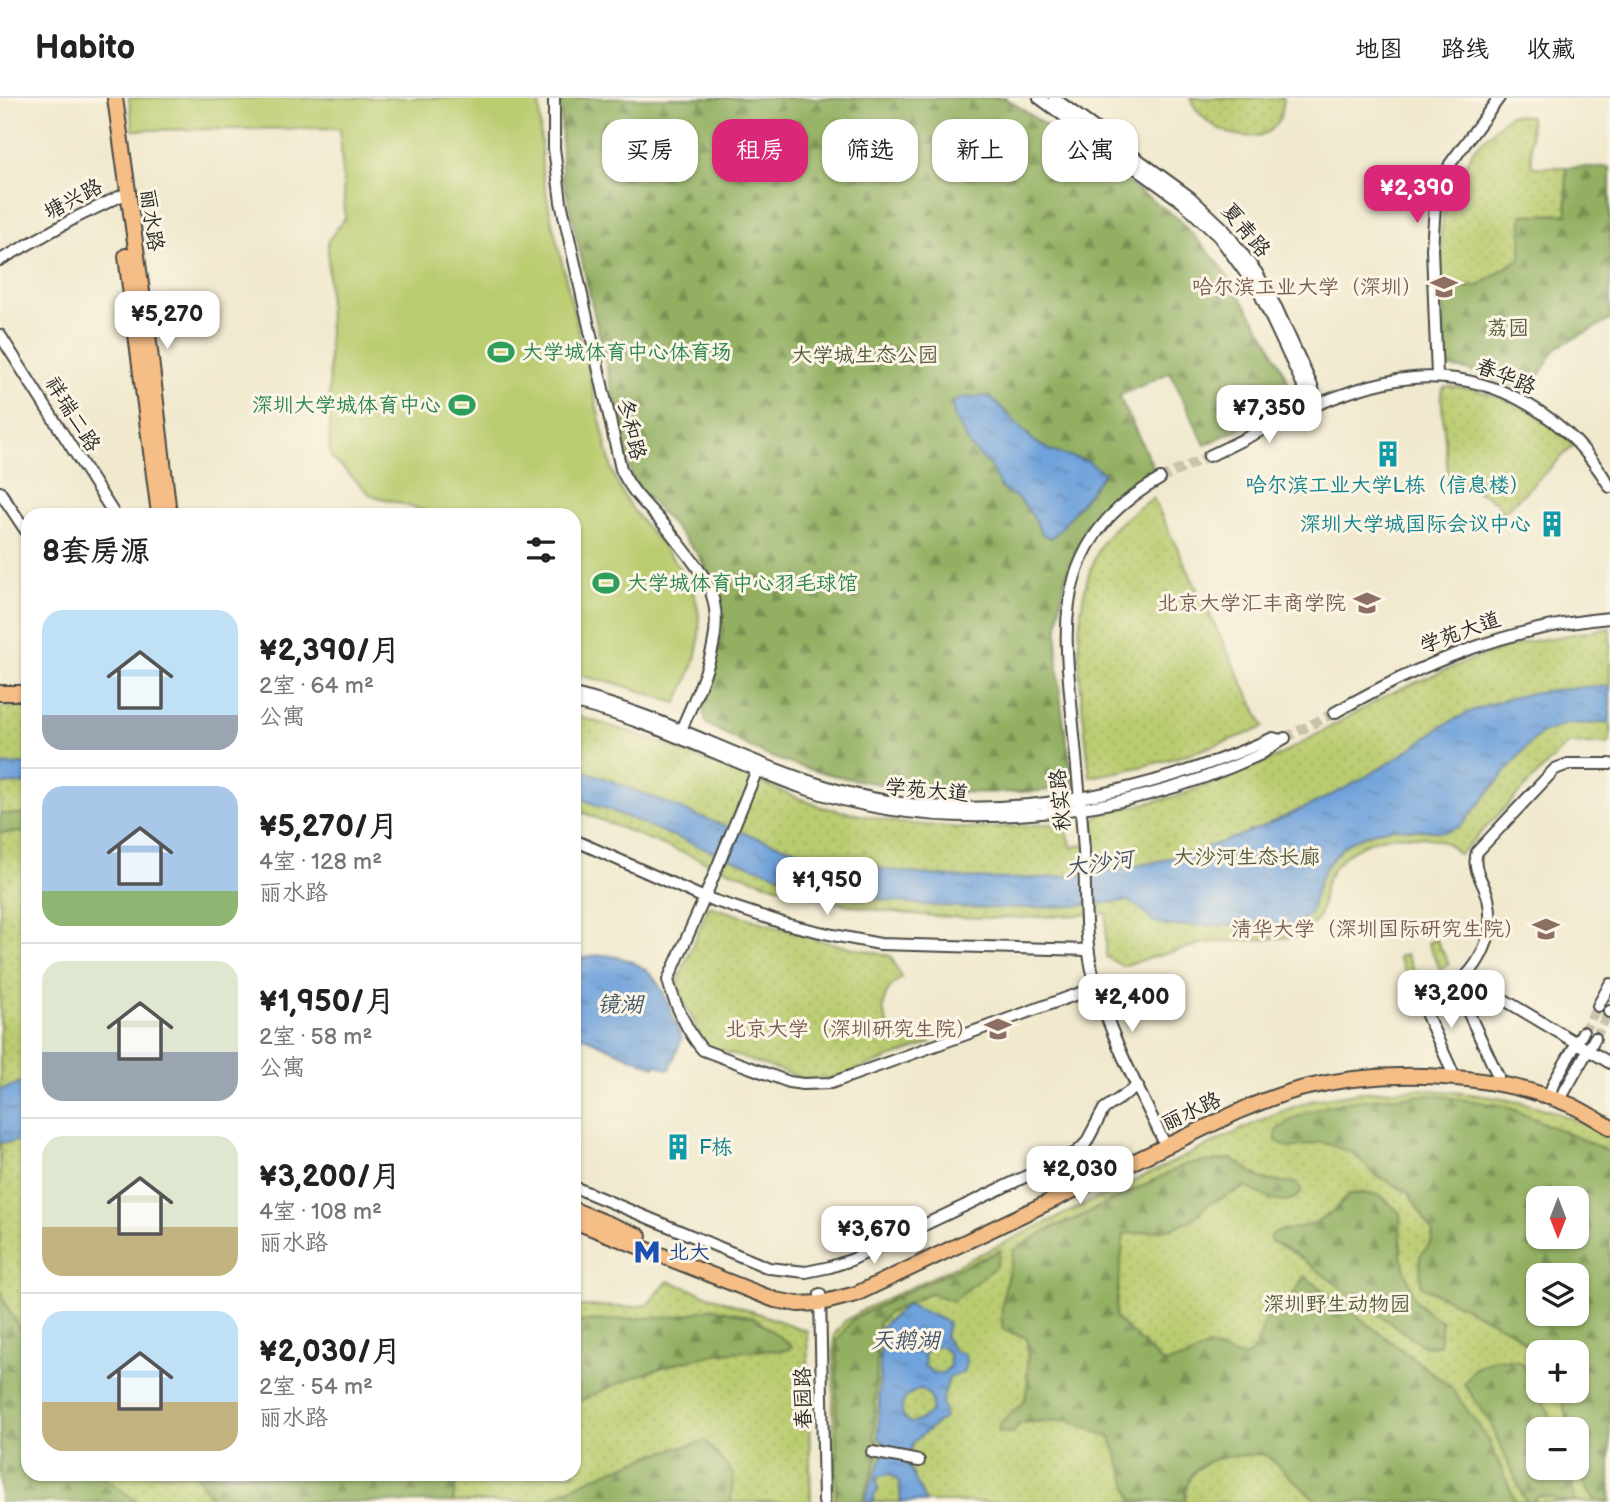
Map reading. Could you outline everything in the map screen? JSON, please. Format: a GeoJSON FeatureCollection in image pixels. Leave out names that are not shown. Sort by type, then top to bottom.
{"type":"FeatureCollection","features":[{"type":"Feature","properties":{"kind":"main road","name":"丽水路"},"geometry":{"type":"LineString","coordinates":[[106,98],[149,342],[168,508]]}},
{"type":"Feature","properties":{"kind":"main road","name":"丽水路"},"geometry":{"type":"LineString","coordinates":[[115,98],[123,194],[158,508]]}},
{"type":"Feature","properties":{"kind":"main road"},"geometry":{"type":"LineString","coordinates":[[0,684],[21,684]]}},
{"type":"Feature","properties":{"kind":"main road"},"geometry":{"type":"LineString","coordinates":[[0,693],[21,693]]}},
{"type":"Feature","properties":{"kind":"main road","name":"丽水路"},"geometry":{"type":"LineString","coordinates":[[581,1213],[764,1287],[820,1299],[1240,1103],[1300,1082],[1376,1071],[1452,1071],[1498,1076],[1556,1095],[1610,1118]]}},
{"type":"Feature","properties":{"kind":"main road","name":"丽水路"},"geometry":{"type":"LineString","coordinates":[[581,1224],[765,1297],[798,1304],[856,1294],[1244,1109],[1303,1088],[1376,1077],[1437,1077],[1556,1095],[1610,1127]]}},
{"type":"Feature","properties":{"kind":"street","name":"冬和路"},"geometry":{"type":"LineString","coordinates":[[554,98],[554,148],[561,201],[621,469],[628,486],[688,555],[706,581],[713,605],[716,626],[712,650],[680,733]]}},
{"type":"Feature","properties":{"kind":"street","name":"夏青路"},"geometry":{"type":"LineString","coordinates":[[1040,98],[1182,202],[1219,237],[1259,292],[1306,392],[1316,405]]}},
{"type":"Feature","properties":{"kind":"street","name":"夏青路"},"geometry":{"type":"LineString","coordinates":[[1054,98],[1190,197],[1223,228],[1257,273],[1277,309],[1313,388],[1316,405]]}},
{"type":"Feature","properties":{"kind":"street"},"geometry":{"type":"LineString","coordinates":[[1437,376],[1432,249],[1435,205],[1450,164],[1499,98]]}},
{"type":"Feature","properties":{"kind":"street","name":"塘兴路"},"geometry":{"type":"LineString","coordinates":[[0,261],[76,217],[123,194]]}},
{"type":"Feature","properties":{"kind":"street","name":"祥瑞二路"},"geometry":{"type":"LineString","coordinates":[[0,335],[110,508]]}},
{"type":"Feature","properties":{"kind":"street","name":"春华路"},"geometry":{"type":"LineString","coordinates":[[1316,405],[1341,394],[1385,381],[1437,376],[1481,383],[1544,414],[1581,444],[1610,487]]}},
{"type":"Feature","properties":{"kind":"street"},"geometry":{"type":"LineString","coordinates":[[1209,456],[1316,405]]}},
{"type":"Feature","properties":{"kind":"street","name":"秋实路"},"geometry":{"type":"LineString","coordinates":[[1160,479],[1133,495],[1115,510],[1084,555],[1075,577],[1067,625],[1067,654],[1084,850],[1088,950],[1097,987],[1112,1029],[1163,1140]]}},
{"type":"Feature","properties":{"kind":"street"},"geometry":{"type":"LineString","coordinates":[[0,492],[21,524]]}},
{"type":"Feature","properties":{"kind":"street","name":"学苑大道"},"geometry":{"type":"LineString","coordinates":[[1334,713],[1407,674],[1496,639],[1544,627],[1610,618]]}},
{"type":"Feature","properties":{"kind":"street","name":"学苑大道"},"geometry":{"type":"LineString","coordinates":[[581,696],[618,705],[757,769],[822,794],[871,806],[922,813],[1008,816],[1143,795],[1257,756],[1283,739]]}},
{"type":"Feature","properties":{"kind":"street","name":"学苑大道"},"geometry":{"type":"LineString","coordinates":[[581,705],[680,733],[808,781],[877,798],[929,805],[973,807],[1080,803]]}},
{"type":"Feature","properties":{"kind":"street"},"geometry":{"type":"LineString","coordinates":[[1452,1071],[1421,1002],[1456,986],[1483,953],[1490,924],[1487,896],[1474,866],[1479,847],[1555,769],[1568,764],[1610,764]]}},
{"type":"Feature","properties":{"kind":"street"},"geometry":{"type":"LineString","coordinates":[[757,769],[713,879],[668,980],[696,1043],[703,1050],[789,1082],[831,1083],[1097,987]]}},
{"type":"Feature","properties":{"kind":"street"},"geometry":{"type":"LineString","coordinates":[[581,843],[705,897],[786,924],[880,944],[1088,950]]}},
{"type":"Feature","properties":{"kind":"street"},"geometry":{"type":"LineString","coordinates":[[1466,977],[1610,1063]]}},
{"type":"Feature","properties":{"kind":"street"},"geometry":{"type":"LineString","coordinates":[[1598,1006],[1610,984]]}},
{"type":"Feature","properties":{"kind":"street"},"geometry":{"type":"LineString","coordinates":[[1456,986],[1498,1076]]}},
{"type":"Feature","properties":{"kind":"street"},"geometry":{"type":"LineString","coordinates":[[1556,1095],[1576,1043],[1583,1032]]}},
{"type":"Feature","properties":{"kind":"street"},"geometry":{"type":"LineString","coordinates":[[1556,1095],[1595,1038]]}},
{"type":"Feature","properties":{"kind":"street"},"geometry":{"type":"LineString","coordinates":[[581,1190],[769,1268],[806,1272],[851,1260],[1077,1152],[1086,1143],[1104,1109],[1138,1086]]}},
{"type":"Feature","properties":{"kind":"street","name":"春园路"},"geometry":{"type":"LineString","coordinates":[[820,1299],[824,1502]]}},
{"type":"Feature","properties":{"kind":"street"},"geometry":{"type":"LineString","coordinates":[[872,1452],[919,1461]]}},
{"type":"Feature","properties":{"kind":"green space","name":"深圳大学城体育中心"},"geometry":{"type":"Polygon","coordinates":[[[129,98],[539,98],[542,171],[550,213],[612,470],[626,500],[683,573],[698,610],[699,632],[695,659],[677,703],[612,682],[581,676],[581,508],[415,508],[371,495],[330,456],[328,241],[345,218],[340,128],[133,130],[129,98]]]}},
{"type":"Feature","properties":{"kind":"green space","name":"大学城生态公园"},"geometry":{"type":"Polygon","coordinates":[[[561,98],[1006,98],[1042,123],[1042,182],[1126,182],[1179,219],[1220,265],[1268,340],[1297,401],[1205,445],[1170,372],[1119,396],[1157,475],[1120,495],[1089,528],[1071,561],[1061,597],[1058,674],[1075,788],[960,792],[846,778],[784,762],[707,724],[703,711],[723,630],[716,586],[697,553],[633,481],[562,175],[561,98]],[[1003,409],[954,415],[970,446],[991,467],[1001,488],[1020,500],[1035,519],[1041,533],[1051,538],[1104,473],[1085,462],[1053,452],[1025,434],[1003,409]]]}},
{"type":"Feature","properties":{"kind":"green space"},"geometry":{"type":"Polygon","coordinates":[[[1190,98],[1283,98],[1281,116],[1272,129],[1260,135],[1244,136],[1228,133],[1213,125],[1199,113],[1190,98]]]}},
{"type":"Feature","properties":{"kind":"green space"},"geometry":{"type":"Polygon","coordinates":[[[1509,115],[1530,116],[1532,167],[1566,167],[1567,214],[1521,258],[1477,287],[1442,286],[1441,233],[1445,200],[1474,149],[1509,115]]]}},
{"type":"Feature","properties":{"kind":"green space","name":"荔园"},"geometry":{"type":"Polygon","coordinates":[[[1566,167],[1610,167],[1610,320],[1557,347],[1539,375],[1514,386],[1468,370],[1445,367],[1442,286],[1477,287],[1521,258],[1522,215],[1567,214],[1566,167]]]}},
{"type":"Feature","properties":{"kind":"green space"},"geometry":{"type":"Polygon","coordinates":[[[1445,386],[1484,392],[1522,407],[1544,420],[1574,445],[1504,512],[1499,509],[1497,502],[1467,486],[1463,488],[1454,484],[1448,477],[1441,392],[1445,386]]]}},
{"type":"Feature","properties":{"kind":"green space"},"geometry":{"type":"Polygon","coordinates":[[[1153,498],[1264,727],[1178,757],[1090,777],[1079,656],[1084,595],[1091,567],[1104,540],[1120,523],[1153,498]]]}},
{"type":"Feature","properties":{"kind":"green space","name":"大沙河生态长廊"},"geometry":{"type":"Polygon","coordinates":[[[1610,628],[1610,744],[1567,744],[1459,855],[1449,845],[1432,838],[1386,837],[1362,845],[1341,860],[1333,870],[1325,886],[1318,918],[1300,937],[1204,943],[1122,966],[1106,957],[1106,913],[959,917],[850,905],[753,878],[581,812],[581,717],[641,735],[821,807],[900,823],[975,829],[1064,823],[1072,847],[1095,843],[1094,821],[1101,814],[1181,795],[1271,760],[1391,693],[1468,661],[1522,643],[1610,628]]]}},
{"type":"Feature","properties":{"kind":"green space"},"geometry":{"type":"Polygon","coordinates":[[[21,706],[21,1481],[581,1481],[581,1306],[647,1305],[668,1281],[807,1331],[811,1502],[0,1502],[0,707],[21,706]]]}},
{"type":"Feature","properties":{"kind":"green space"},"geometry":{"type":"Polygon","coordinates":[[[0,814],[21,814],[21,832],[0,833],[0,814]]]}},
{"type":"Feature","properties":{"kind":"green space"},"geometry":{"type":"Polygon","coordinates":[[[709,906],[826,942],[891,956],[901,978],[890,988],[885,999],[883,1011],[886,1021],[893,1031],[903,1037],[915,1040],[929,1038],[931,1043],[835,1078],[805,1079],[705,1045],[678,989],[679,978],[709,906]]]}},
{"type":"Feature","properties":{"kind":"green space"},"geometry":{"type":"Polygon","coordinates":[[[1436,939],[1449,964],[1440,969],[1428,943],[1436,939]]]}},
{"type":"Feature","properties":{"kind":"green space"},"geometry":{"type":"Polygon","coordinates":[[[1406,954],[1419,979],[1411,983],[1398,957],[1406,954]]]}},
{"type":"Feature","properties":{"kind":"green space","name":"深圳野生动物园"},"geometry":{"type":"Polygon","coordinates":[[[1419,1089],[1470,1094],[1518,1102],[1563,1115],[1610,1137],[1610,1502],[832,1502],[834,1335],[845,1321],[1272,1115],[1313,1100],[1361,1092],[1419,1089]]]}},
{"type":"Feature","properties":{"kind":"green space"},"geometry":{"type":"Polygon","coordinates":[[[1431,1095],[1505,1106],[1610,1152],[1610,1502],[1597,1502],[1583,1480],[1589,1480],[1589,1417],[1566,1417],[1562,1403],[1589,1403],[1589,1340],[1526,1340],[1526,1344],[1513,1332],[1421,1286],[1420,1256],[1432,1241],[1433,1233],[1408,1192],[1375,1175],[1353,1153],[1322,1142],[1290,1148],[1276,1141],[1276,1131],[1309,1112],[1371,1099],[1431,1095]]]}},
{"type":"Feature","properties":{"kind":"green space"},"geometry":{"type":"Polygon","coordinates":[[[1232,1159],[1264,1180],[1295,1183],[1301,1189],[1301,1194],[1293,1199],[1280,1201],[1246,1187],[1204,1206],[1190,1221],[1180,1225],[1157,1231],[1124,1234],[1115,1317],[1163,1363],[1187,1358],[1208,1346],[1245,1358],[1253,1351],[1271,1309],[1291,1299],[1304,1276],[1451,1387],[1489,1441],[1516,1502],[1318,1502],[1266,1455],[1223,1457],[1203,1465],[1189,1480],[1185,1502],[1133,1501],[1111,1438],[1068,1420],[1019,1423],[1014,1433],[998,1433],[1004,1419],[1021,1405],[1027,1388],[1027,1338],[1003,1330],[1002,1320],[1004,1290],[1014,1250],[1053,1227],[1073,1220],[1187,1164],[1232,1159]]]}},
{"type":"Feature","properties":{"kind":"green space"},"geometry":{"type":"Polygon","coordinates":[[[1350,1194],[1381,1196],[1400,1213],[1401,1256],[1414,1298],[1427,1312],[1442,1321],[1439,1345],[1424,1346],[1294,1253],[1271,1241],[1270,1237],[1275,1232],[1317,1222],[1350,1194]]]}},
{"type":"Feature","properties":{"kind":"green space"},"geometry":{"type":"Polygon","coordinates":[[[1001,1250],[997,1265],[953,1301],[929,1293],[888,1313],[878,1324],[874,1438],[881,1447],[862,1502],[836,1502],[837,1340],[853,1319],[923,1284],[1001,1250]]]}},
{"type":"Feature","properties":{"kind":"green space"},"geometry":{"type":"Polygon","coordinates":[[[0,1289],[21,1331],[21,1481],[109,1481],[138,1502],[0,1502],[0,1289]]]}},
{"type":"Feature","properties":{"kind":"green space"},"geometry":{"type":"Polygon","coordinates":[[[713,1308],[753,1317],[792,1346],[787,1350],[740,1351],[671,1364],[581,1401],[581,1322],[680,1316],[713,1308]]]}},
{"type":"Feature","properties":{"kind":"green space"},"geometry":{"type":"Polygon","coordinates":[[[1494,1359],[1519,1361],[1524,1365],[1526,1403],[1544,1403],[1551,1417],[1526,1417],[1526,1480],[1571,1480],[1576,1502],[1538,1496],[1533,1502],[1526,1502],[1489,1420],[1464,1384],[1474,1369],[1494,1359]]]}},
{"type":"Feature","properties":{"kind":"green space"},"geometry":{"type":"Polygon","coordinates":[[[706,1441],[734,1475],[731,1502],[540,1502],[654,1454],[706,1441]]]}},
{"type":"Feature","properties":{"kind":"green space"},"geometry":{"type":"Polygon","coordinates":[[[200,1481],[457,1481],[453,1502],[215,1502],[200,1481]]]}},
{"type":"Feature","properties":{"kind":"water"},"geometry":{"type":"Polygon","coordinates":[[[989,396],[1035,442],[1051,451],[1087,461],[1104,473],[1051,538],[1041,533],[1035,519],[1020,500],[1001,488],[991,467],[970,446],[954,415],[952,403],[963,398],[989,396]]]}},
{"type":"Feature","properties":{"kind":"water"},"geometry":{"type":"Polygon","coordinates":[[[1610,686],[1610,723],[1566,724],[1542,733],[1528,745],[1461,826],[1446,832],[1393,828],[1352,841],[1341,849],[1326,867],[1319,881],[1310,914],[1300,922],[1292,924],[1166,926],[1152,921],[1141,909],[1128,901],[1059,907],[989,908],[919,905],[885,900],[780,875],[710,851],[581,799],[581,770],[764,840],[815,855],[868,866],[977,878],[1086,874],[1140,865],[1192,852],[1257,829],[1354,783],[1465,714],[1505,699],[1567,688],[1610,686]]]}},
{"type":"Feature","properties":{"kind":"water"},"geometry":{"type":"Polygon","coordinates":[[[21,764],[21,784],[0,784],[0,765],[21,764]]]}},
{"type":"Feature","properties":{"kind":"water","name":"镜湖"},"geometry":{"type":"Polygon","coordinates":[[[605,955],[624,959],[649,973],[657,983],[682,1039],[669,1070],[656,1064],[654,1067],[581,1036],[581,959],[605,955]]]}},
{"type":"Feature","properties":{"kind":"water"},"geometry":{"type":"Polygon","coordinates":[[[21,1083],[21,1141],[0,1143],[0,1090],[21,1083]]]}},
{"type":"Feature","properties":{"kind":"water","name":"天鹅湖"},"geometry":{"type":"Polygon","coordinates":[[[907,1304],[948,1322],[945,1337],[954,1351],[965,1354],[963,1373],[949,1377],[942,1402],[945,1417],[913,1442],[908,1465],[926,1502],[901,1502],[899,1482],[890,1474],[879,1476],[876,1482],[879,1489],[874,1495],[874,1502],[865,1502],[887,1446],[878,1437],[881,1327],[907,1304]],[[932,1347],[925,1352],[924,1365],[934,1374],[943,1373],[950,1366],[949,1353],[942,1347],[932,1347]],[[920,1389],[907,1396],[903,1402],[902,1416],[910,1423],[919,1421],[931,1412],[931,1398],[920,1389]]]}},
{"type":"Feature","properties":{"kind":"tunnel"},"geometry":{"type":"LineString","coordinates":[[1160,479],[1209,456]]}},
{"type":"Feature","properties":{"kind":"tunnel"},"geometry":{"type":"LineString","coordinates":[[1285,738],[1334,713]]}},
{"type":"Feature","properties":{"kind":"tunnel"},"geometry":{"type":"LineString","coordinates":[[1583,1032],[1598,1006]]}},
{"type":"Feature","properties":{"kind":"tunnel"},"geometry":{"type":"LineString","coordinates":[[1595,1038],[1609,1012]]}},
{"type":"Feature","properties":{"kind":"place","name":"哈尔滨工业大学（深圳）"},"geometry":{"type":"Point","coordinates":[1444,287]}},
{"type":"Feature","properties":{"kind":"place","name":"大学城体育中心体育场"},"geometry":{"type":"Point","coordinates":[501,352]}},
{"type":"Feature","properties":{"kind":"place","name":"深圳大学城体育中心"},"geometry":{"type":"Point","coordinates":[462,405]}},
{"type":"Feature","properties":{"kind":"place","name":"哈尔滨工业大学L栋（信息楼）"},"geometry":{"type":"Point","coordinates":[1388,454]}},
{"type":"Feature","properties":{"kind":"place","name":"深圳大学城国际会议中心"},"geometry":{"type":"Point","coordinates":[1552,524]}},
{"type":"Feature","properties":{"kind":"place","name":"大学城体育中心羽毛球馆"},"geometry":{"type":"Point","coordinates":[606,583]}},
{"type":"Feature","properties":{"kind":"place","name":"北京大学汇丰商学院"},"geometry":{"type":"Point","coordinates":[1367,603]}},
{"type":"Feature","properties":{"kind":"place","name":"清华大学（深圳国际研究生院）"},"geometry":{"type":"Point","coordinates":[1546,929]}},
{"type":"Feature","properties":{"kind":"place","name":"北京大学（深圳研究生院）"},"geometry":{"type":"Point","coordinates":[998,1029]}},
{"type":"Feature","properties":{"kind":"place","name":"F栋"},"geometry":{"type":"Point","coordinates":[678,1147]}},
{"type":"Feature","properties":{"kind":"place","name":"北大"},"geometry":{"type":"Point","coordinates":[647,1252]}},
{"type":"Feature","properties":{"kind":"water label","name":"大沙河"},"geometry":{"type":"Point","coordinates":[1099,863]}}]}
